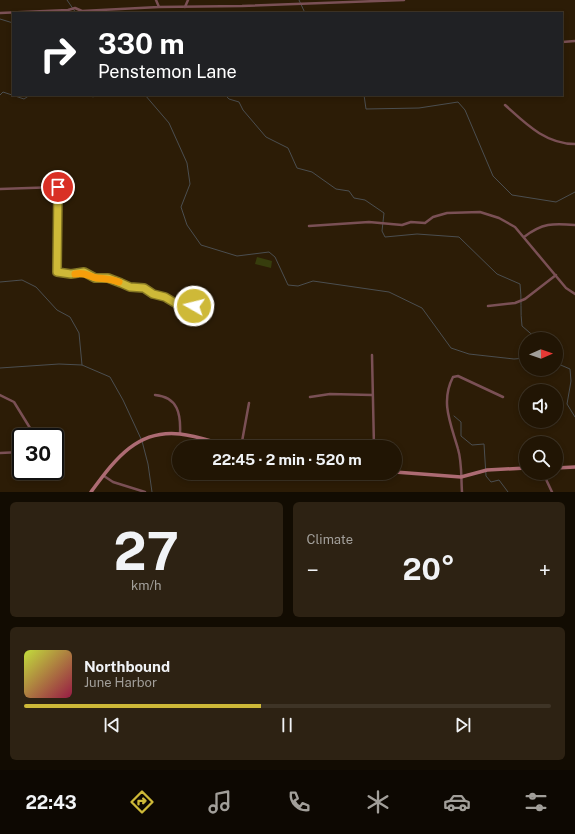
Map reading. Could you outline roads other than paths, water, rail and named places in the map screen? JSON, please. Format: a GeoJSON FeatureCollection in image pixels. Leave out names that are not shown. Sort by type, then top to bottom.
{"type":"FeatureCollection","features":[{"type":"Feature","properties":{"kind":"street"},"geometry":{"type":"LineString","coordinates":[[156,0],[159,7]]}},
{"type":"Feature","properties":{"kind":"street"},"geometry":{"type":"LineString","coordinates":[[185,7],[188,0]]}},
{"type":"Feature","properties":{"kind":"street"},"geometry":{"type":"LineString","coordinates":[[15,12],[75,8],[82,11],[159,7],[404,0]]}},
{"type":"Feature","properties":{"kind":"street"},"geometry":{"type":"LineString","coordinates":[[0,13],[12,12]]}},
{"type":"Feature","properties":{"kind":"street"},"geometry":{"type":"LineString","coordinates":[[563,42],[575,41]]}},
{"type":"Feature","properties":{"kind":"street"},"geometry":{"type":"LineString","coordinates":[[505,105],[533,130],[546,138],[575,144]]}},
{"type":"Feature","properties":{"kind":"street"},"geometry":{"type":"LineString","coordinates":[[0,189],[58,187],[57,272],[71,274],[84,272],[95,278],[108,278],[130,287],[144,288],[153,294],[165,297],[175,303],[185,306],[203,305],[212,302]]}},
{"type":"Feature","properties":{"kind":"street"},"geometry":{"type":"LineString","coordinates":[[309,226],[369,222],[402,225],[412,222],[425,223],[433,217],[447,213],[480,212],[499,218],[515,227],[566,288],[575,294]]}},
{"type":"Feature","properties":{"kind":"street"},"geometry":{"type":"LineString","coordinates":[[524,237],[535,229],[544,225],[575,225]]}},
{"type":"Feature","properties":{"kind":"street"},"geometry":{"type":"LineString","coordinates":[[488,306],[515,303],[525,299],[556,275]]}},
{"type":"Feature","properties":{"kind":"street"},"geometry":{"type":"LineString","coordinates":[[372,356],[374,440]]}},
{"type":"Feature","properties":{"kind":"street"},"geometry":{"type":"LineString","coordinates":[[462,492],[458,450],[447,412],[447,394],[453,377],[458,376],[503,397]]}},
{"type":"Feature","properties":{"kind":"street"},"geometry":{"type":"LineString","coordinates":[[310,396],[330,394],[372,395]]}},
{"type":"Feature","properties":{"kind":"street"},"geometry":{"type":"LineString","coordinates":[[0,395],[14,402],[30,428]]}},
{"type":"Feature","properties":{"kind":"street"},"geometry":{"type":"LineString","coordinates":[[155,395],[166,397],[176,405],[181,421],[180,434]]}},
{"type":"Feature","properties":{"kind":"street"},"geometry":{"type":"LineString","coordinates":[[242,440],[249,403]]}},
{"type":"Feature","properties":{"kind":"street"},"geometry":{"type":"LineString","coordinates":[[91,492],[124,451],[134,444],[160,435],[180,434],[205,440]]}},
{"type":"Feature","properties":{"kind":"street"},"geometry":{"type":"LineString","coordinates":[[0,453],[12,452]]}},
{"type":"Feature","properties":{"kind":"street"},"geometry":{"type":"LineString","coordinates":[[563,468],[575,467]]}},
{"type":"Feature","properties":{"kind":"street"},"geometry":{"type":"LineString","coordinates":[[402,473],[461,477],[487,470],[519,468]]}},
{"type":"Feature","properties":{"kind":"street"},"geometry":{"type":"LineString","coordinates":[[104,476],[113,482],[145,492]]}},
{"type":"Feature","properties":{"kind":"street"},"geometry":{"type":"LineString","coordinates":[[546,480],[552,492]]}},
{"type":"Feature","properties":{"kind":"waterway"},"geometry":{"type":"LineString","coordinates":[[67,0],[75,12]]}},
{"type":"Feature","properties":{"kind":"waterway"},"geometry":{"type":"LineString","coordinates":[[299,0],[305,12]]}},
{"type":"Feature","properties":{"kind":"waterway"},"geometry":{"type":"LineString","coordinates":[[0,19],[12,23]]}},
{"type":"Feature","properties":{"kind":"waterway"},"geometry":{"type":"LineString","coordinates":[[0,95],[3,92],[12,95]]}},
{"type":"Feature","properties":{"kind":"waterway"},"geometry":{"type":"LineString","coordinates":[[15,96],[24,99],[28,96]]}},
{"type":"Feature","properties":{"kind":"waterway"},"geometry":{"type":"LineString","coordinates":[[146,96],[169,123],[187,163],[190,184],[181,207],[187,225],[201,245],[237,256],[269,252],[275,257],[288,285],[298,286],[313,281],[389,292],[422,308],[451,348],[469,354],[519,359]]}},
{"type":"Feature","properties":{"kind":"waterway"},"geometry":{"type":"LineString","coordinates":[[226,96],[229,99],[239,102],[243,110],[266,137],[288,148],[297,168],[312,172],[336,189],[349,191],[354,198],[365,200],[384,213],[382,231],[385,237],[417,234],[459,237],[497,274],[520,284],[522,326],[529,332]]}},
{"type":"Feature","properties":{"kind":"waterway"},"geometry":{"type":"LineString","coordinates":[[364,96],[366,109],[419,108],[458,102],[465,110],[493,176],[512,195],[556,202],[575,192]]}},
{"type":"Feature","properties":{"kind":"waterway"},"geometry":{"type":"LineString","coordinates":[[0,282],[22,280],[36,287],[57,310],[70,317],[79,333],[82,365]]}},
{"type":"Feature","properties":{"kind":"waterway"},"geometry":{"type":"LineString","coordinates":[[0,368],[59,364],[82,365],[110,377],[123,400],[142,441],[148,464],[152,492]]}},
{"type":"Feature","properties":{"kind":"waterway"},"geometry":{"type":"LineString","coordinates":[[563,366],[570,369],[571,381],[567,404],[575,417]]}},
{"type":"Feature","properties":{"kind":"waterway"},"geometry":{"type":"LineString","coordinates":[[454,416],[461,422],[461,436],[472,445],[484,444],[486,476],[491,482],[499,480],[508,492]]}}]}
